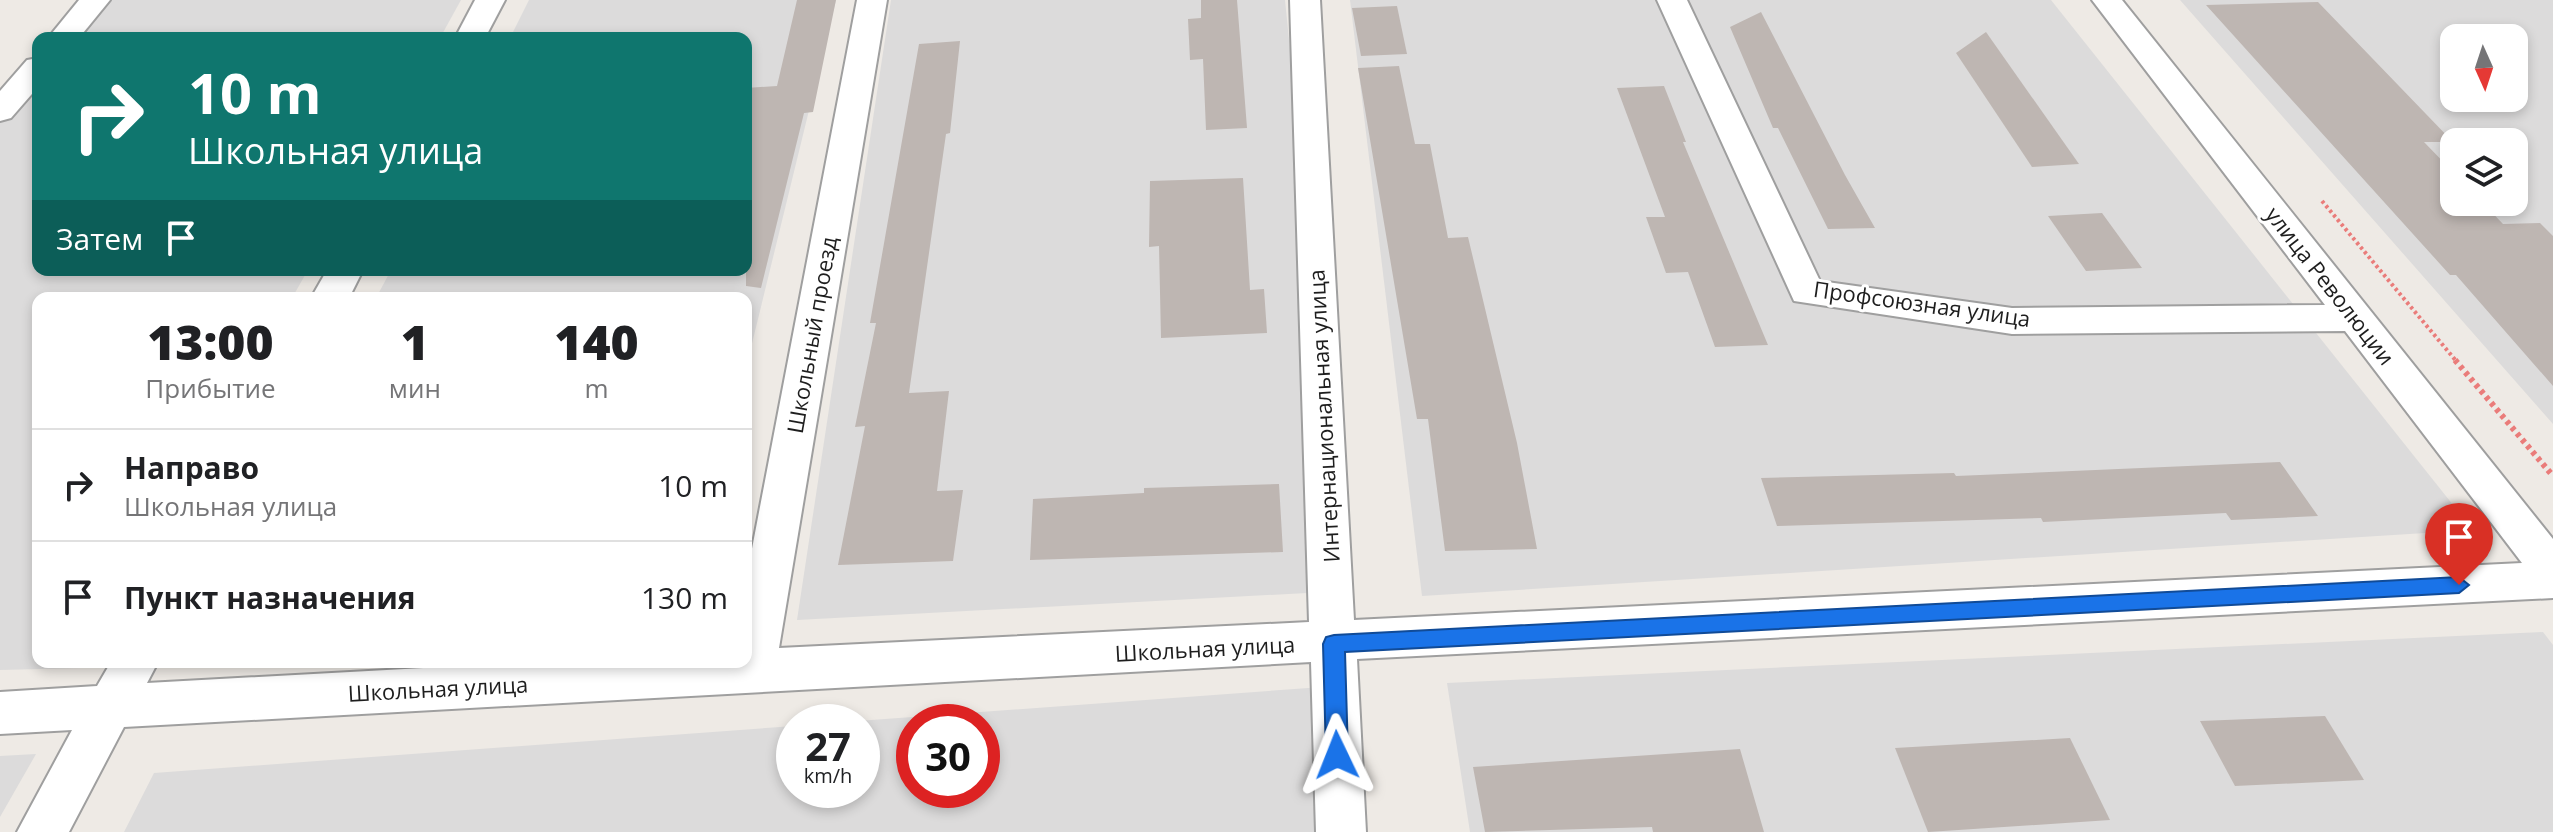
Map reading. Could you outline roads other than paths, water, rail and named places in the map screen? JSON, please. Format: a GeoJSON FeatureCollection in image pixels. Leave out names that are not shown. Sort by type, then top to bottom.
{"type":"FeatureCollection","features":[{"type":"Feature","properties":{"kind":"street"},"geometry":{"type":"LineString","coordinates":[[68,32],[95,0]]}},
{"type":"Feature","properties":{"kind":"street"},"geometry":{"type":"LineString","coordinates":[[473,32],[490,0]]}},
{"type":"Feature","properties":{"kind":"street","name":"Школьный проезд"},"geometry":{"type":"LineString","coordinates":[[752,670],[872,0]]}},
{"type":"Feature","properties":{"kind":"street","name":"Интернациональная улица"},"geometry":{"type":"LineString","coordinates":[[1305,0],[1341,832]]}},
{"type":"Feature","properties":{"kind":"street","name":"Профсоюзная улица"},"geometry":{"type":"LineString","coordinates":[[1672,0],[1807,292],[2012,321],[2356,318]]}},
{"type":"Feature","properties":{"kind":"street","name":"улица Революции"},"geometry":{"type":"LineString","coordinates":[[2107,0],[2553,571]]}},
{"type":"Feature","properties":{"kind":"street"},"geometry":{"type":"LineString","coordinates":[[0,111],[32,74]]}},
{"type":"Feature","properties":{"kind":"street","name":"Школьная улица"},"geometry":{"type":"LineString","coordinates":[[0,713],[752,670],[1334,644],[2553,580]]}},
{"type":"Feature","properties":{"kind":"street"},"geometry":{"type":"LineString","coordinates":[[42,832],[132,668]]}}]}
